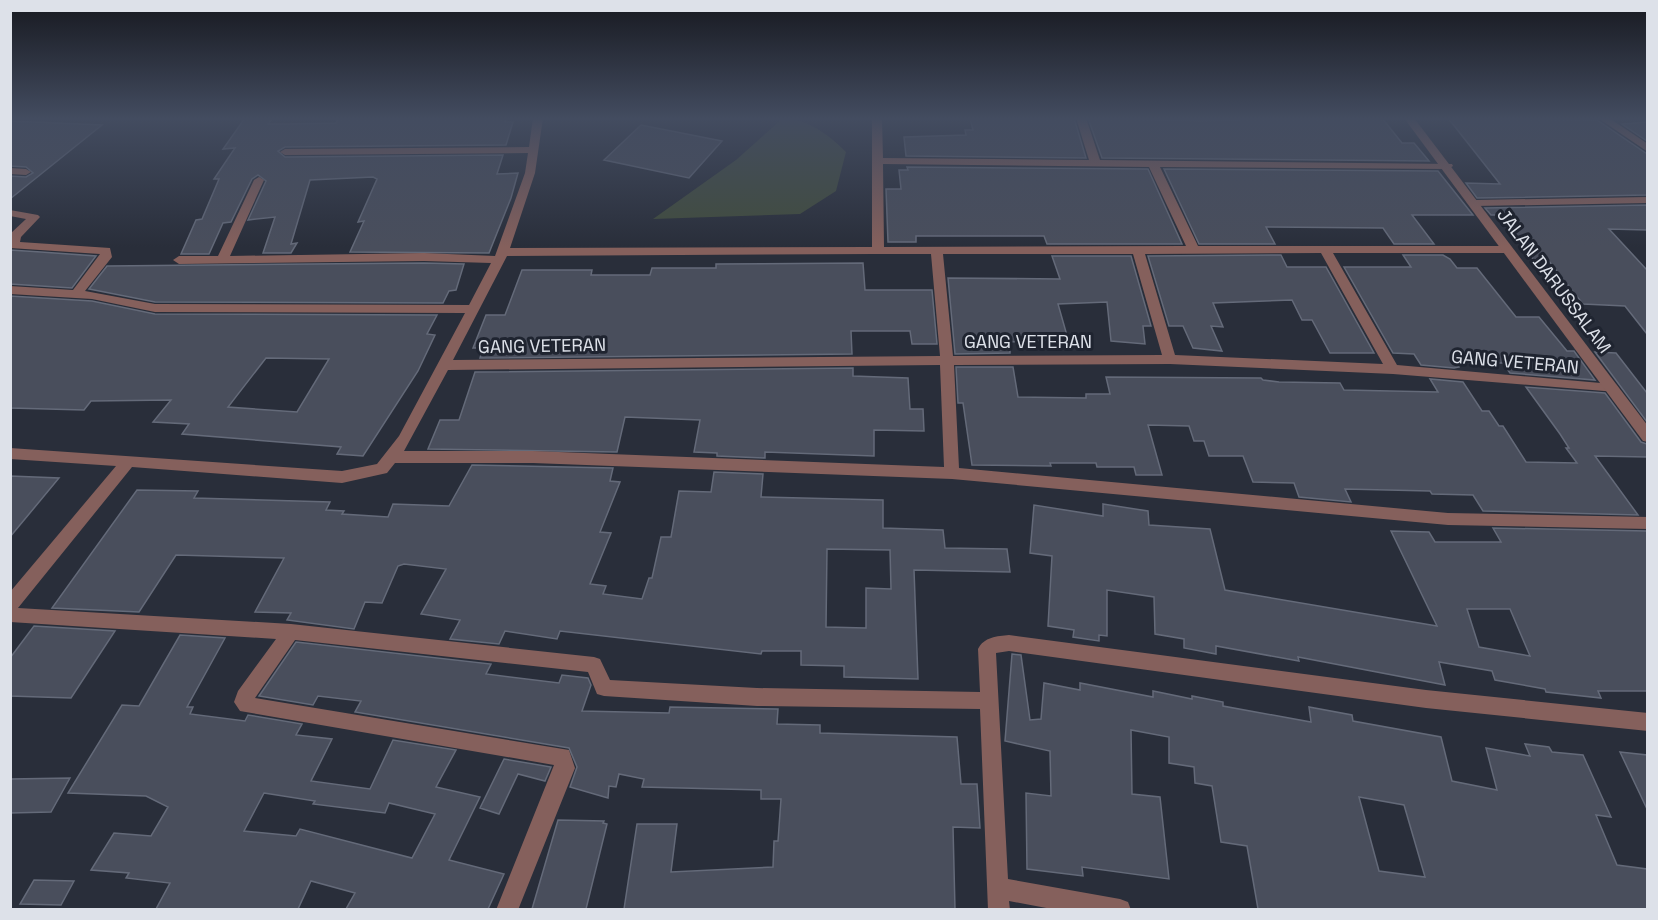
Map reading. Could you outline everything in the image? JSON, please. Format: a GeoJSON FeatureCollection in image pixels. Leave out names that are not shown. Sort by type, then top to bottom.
{"type":"FeatureCollection","features":[{"type":"Feature","properties":{"kind":"street"},"geometry":{"type":"LineString","coordinates":[[10,453],[342,477],[382,469],[394,456],[475,309],[500,256],[530,173],[532,161]]}},
{"type":"Feature","properties":{"kind":"street"},"geometry":{"type":"LineString","coordinates":[[878,252],[877,161],[1448,166]]}},
{"type":"Feature","properties":{"kind":"street","name":"JALAN DARUSSALAM"},"geometry":{"type":"LineString","coordinates":[[1444,161],[1647,437]]}},
{"type":"Feature","properties":{"kind":"street"},"geometry":{"type":"LineString","coordinates":[[1153,164],[1193,249]]}},
{"type":"Feature","properties":{"kind":"street"},"geometry":{"type":"LineString","coordinates":[[10,171],[26,172]]}},
{"type":"Feature","properties":{"kind":"street"},"geometry":{"type":"LineString","coordinates":[[223,259],[259,180]]}},
{"type":"Feature","properties":{"kind":"street"},"geometry":{"type":"LineString","coordinates":[[1474,203],[1647,200]]}},
{"type":"Feature","properties":{"kind":"street"},"geometry":{"type":"LineString","coordinates":[[10,213],[34,217],[15,236],[13,245],[106,251],[106,257],[77,293]]}},
{"type":"Feature","properties":{"kind":"street"},"geometry":{"type":"LineString","coordinates":[[1138,249],[1170,359]]}},
{"type":"Feature","properties":{"kind":"street"},"geometry":{"type":"LineString","coordinates":[[178,260],[1138,249],[1507,249]]}},
{"type":"Feature","properties":{"kind":"street"},"geometry":{"type":"LineString","coordinates":[[1325,250],[1393,369]]}},
{"type":"Feature","properties":{"kind":"street"},"geometry":{"type":"LineString","coordinates":[[937,251],[947,361],[951,473]]}},
{"type":"Feature","properties":{"kind":"street"},"geometry":{"type":"LineString","coordinates":[[10,290],[77,293],[155,308],[475,309]]}},
{"type":"Feature","properties":{"kind":"street","name":"GANG VETERAN"},"geometry":{"type":"LineString","coordinates":[[444,365],[1170,359],[1393,369],[1612,389]]}},
{"type":"Feature","properties":{"kind":"street"},"geometry":{"type":"LineString","coordinates":[[394,456],[534,456],[951,473],[1448,519],[1647,523]]}},
{"type":"Feature","properties":{"kind":"street"},"geometry":{"type":"LineString","coordinates":[[10,605],[130,460]]}},
{"type":"Feature","properties":{"kind":"street"},"geometry":{"type":"LineString","coordinates":[[10,615],[291,632],[594,665],[604,688],[757,697],[989,701]]}},
{"type":"Feature","properties":{"kind":"street"},"geometry":{"type":"LineString","coordinates":[[291,632],[245,696],[243,702],[247,705],[562,757],[565,768],[507,909]]}},
{"type":"Feature","properties":{"kind":"street"},"geometry":{"type":"LineString","coordinates":[[1120,909],[998,899],[987,649],[995,644],[1009,643],[1414,697],[1647,722]]}},
{"type":"Feature","properties":{"kind":"green space"},"geometry":{"type":"Polygon","coordinates":[[[735,161],[844,161],[836,191],[800,214],[653,219],[735,161]]]}},
{"type":"Feature","properties":{"kind":"building"},"geometry":{"type":"Polygon","coordinates":[[[10,161],[57,161],[10,199],[10,176],[26,177],[33,173],[26,167],[10,166],[10,161]]]}},
{"type":"Feature","properties":{"kind":"building"},"geometry":{"type":"Polygon","coordinates":[[[226,161],[501,161],[497,174],[518,173],[511,198],[489,253],[350,252],[364,221],[358,222],[377,179],[373,177],[310,180],[291,244],[297,243],[291,253],[263,253],[275,217],[248,220],[266,181],[258,175],[252,179],[231,222],[223,223],[209,254],[181,254],[196,220],[202,219],[219,179],[214,179],[226,161]]]}},
{"type":"Feature","properties":{"kind":"building"},"geometry":{"type":"Polygon","coordinates":[[[608,161],[704,161],[689,178],[608,161]]]}},
{"type":"Feature","properties":{"kind":"building"},"geometry":{"type":"Polygon","coordinates":[[[1482,161],[1647,161],[1647,195],[1477,198],[1466,183],[1500,184],[1482,161]]]}},
{"type":"Feature","properties":{"kind":"building"},"geometry":{"type":"Polygon","coordinates":[[[907,167],[1148,169],[1182,244],[1047,244],[1044,236],[916,236],[916,242],[888,242],[886,189],[901,189],[899,170],[908,170],[907,167]]]}},
{"type":"Feature","properties":{"kind":"building"},"geometry":{"type":"Polygon","coordinates":[[[1164,169],[1438,171],[1473,215],[1412,215],[1434,244],[1394,244],[1383,228],[1266,227],[1275,244],[1199,244],[1164,169]]]}},
{"type":"Feature","properties":{"kind":"building"},"geometry":{"type":"Polygon","coordinates":[[[1647,205],[1647,230],[1609,229],[1647,270],[1647,334],[1625,306],[1583,304],[1548,260],[1533,259],[1501,215],[1491,215],[1485,208],[1647,205]]]}},
{"type":"Feature","properties":{"kind":"building"},"geometry":{"type":"Polygon","coordinates":[[[10,250],[96,256],[72,288],[10,284],[10,250]]]}},
{"type":"Feature","properties":{"kind":"building"},"geometry":{"type":"Polygon","coordinates":[[[1281,255],[1287,267],[1326,267],[1374,353],[1330,353],[1312,320],[1302,320],[1292,300],[1213,303],[1223,327],[1211,326],[1222,351],[1193,348],[1183,326],[1169,326],[1148,256],[1281,255]]]}},
{"type":"Feature","properties":{"kind":"building"},"geometry":{"type":"Polygon","coordinates":[[[1403,255],[1443,255],[1450,259],[1457,268],[1477,268],[1516,317],[1539,317],[1567,351],[1574,351],[1595,380],[1510,373],[1503,363],[1457,363],[1459,367],[1454,368],[1421,365],[1414,354],[1393,353],[1344,267],[1411,267],[1403,255]]]}},
{"type":"Feature","properties":{"kind":"building"},"geometry":{"type":"Polygon","coordinates":[[[1052,256],[1131,256],[1151,326],[1143,326],[1145,344],[1111,341],[1107,302],[1058,304],[1068,339],[1010,342],[1010,353],[955,354],[948,278],[1060,279],[1052,256]]]}},
{"type":"Feature","properties":{"kind":"building"},"geometry":{"type":"Polygon","coordinates":[[[863,263],[865,290],[932,290],[937,344],[912,344],[910,331],[851,331],[852,354],[480,358],[483,348],[473,348],[486,315],[505,315],[522,270],[592,270],[591,275],[650,275],[652,268],[716,268],[716,264],[863,263]]]}},
{"type":"Feature","properties":{"kind":"building"},"geometry":{"type":"Polygon","coordinates":[[[464,264],[456,290],[449,291],[443,303],[155,302],[89,289],[107,266],[464,264]]]}},
{"type":"Feature","properties":{"kind":"building"},"geometry":{"type":"Polygon","coordinates":[[[10,296],[92,301],[155,314],[437,315],[427,334],[435,335],[418,371],[363,456],[337,454],[341,447],[182,434],[189,424],[153,422],[171,400],[91,401],[84,410],[10,408],[10,296]],[[266,358],[228,407],[297,412],[329,359],[266,358]]]}},
{"type":"Feature","properties":{"kind":"building"},"geometry":{"type":"Polygon","coordinates":[[[1595,352],[1616,353],[1647,393],[1647,422],[1595,352]]]}},
{"type":"Feature","properties":{"kind":"building"},"geometry":{"type":"Polygon","coordinates":[[[956,367],[1013,367],[1018,397],[1086,398],[1086,394],[1110,394],[1106,377],[1261,378],[1279,382],[1340,383],[1344,390],[1438,392],[1430,379],[1463,382],[1482,411],[1489,411],[1499,426],[1503,426],[1526,462],[1577,463],[1566,448],[1569,448],[1560,434],[1526,387],[1605,393],[1641,442],[1647,444],[1647,457],[1595,456],[1638,515],[1483,511],[1473,495],[1432,494],[1430,491],[1345,489],[1351,502],[1299,497],[1294,483],[1253,482],[1243,456],[1209,456],[1204,441],[1194,441],[1189,426],[1148,425],[1162,475],[1136,475],[1134,467],[1097,467],[1096,463],[1050,463],[1051,466],[972,465],[963,403],[958,403],[956,367]]]}},
{"type":"Feature","properties":{"kind":"building"},"geometry":{"type":"Polygon","coordinates":[[[853,368],[853,376],[908,378],[910,409],[923,409],[924,431],[874,430],[874,456],[765,452],[765,458],[717,456],[717,453],[694,452],[700,420],[625,417],[617,452],[428,449],[440,420],[459,420],[475,372],[853,368]]]}},
{"type":"Feature","properties":{"kind":"building"},"geometry":{"type":"Polygon","coordinates":[[[472,465],[613,468],[610,481],[620,482],[600,532],[611,533],[590,584],[606,586],[603,594],[642,599],[649,578],[652,578],[661,537],[671,537],[679,491],[711,492],[714,472],[763,474],[761,497],[883,500],[883,528],[943,530],[945,548],[1007,549],[1010,572],[914,570],[918,679],[844,677],[844,666],[801,665],[801,651],[762,651],[761,654],[560,631],[557,639],[505,631],[499,644],[450,639],[460,620],[421,614],[446,569],[404,564],[398,566],[382,603],[365,602],[354,629],[287,620],[291,613],[255,612],[284,558],[176,555],[139,612],[52,608],[137,490],[198,491],[194,498],[330,502],[326,510],[344,511],[342,514],[388,517],[393,504],[449,506],[472,465]],[[827,549],[826,627],[866,628],[866,588],[891,589],[890,550],[827,549]]]}},
{"type":"Feature","properties":{"kind":"building"},"geometry":{"type":"Polygon","coordinates":[[[10,476],[59,478],[10,537],[10,476]]]}},
{"type":"Feature","properties":{"kind":"building"},"geometry":{"type":"Polygon","coordinates":[[[1103,504],[1148,511],[1149,525],[1210,529],[1225,590],[1437,626],[1391,531],[1429,532],[1435,542],[1501,542],[1493,528],[1647,531],[1647,691],[1598,691],[1601,698],[1546,692],[1545,689],[1495,680],[1492,671],[1439,662],[1445,685],[1298,657],[1299,661],[1216,646],[1216,654],[1184,648],[1184,639],[1155,634],[1154,597],[1107,590],[1107,636],[1099,635],[1099,641],[1073,637],[1074,630],[1048,626],[1052,556],[1030,553],[1034,505],[1103,516],[1103,504]],[[1467,609],[1479,647],[1530,656],[1510,609],[1467,609]]]}},
{"type":"Feature","properties":{"kind":"building"},"geometry":{"type":"Polygon","coordinates":[[[34,626],[115,631],[71,698],[10,696],[10,658],[34,626]]]}},
{"type":"Feature","properties":{"kind":"building"},"geometry":{"type":"Polygon","coordinates":[[[180,635],[225,638],[187,707],[193,707],[190,714],[245,721],[248,715],[302,724],[296,735],[332,739],[311,781],[370,789],[393,740],[456,750],[436,787],[480,797],[449,860],[504,874],[488,909],[346,909],[355,893],[311,881],[298,909],[156,909],[170,883],[126,878],[129,873],[91,870],[114,833],[151,836],[168,807],[146,796],[68,793],[122,705],[139,706],[180,635]],[[264,793],[244,831],[296,836],[300,829],[412,858],[435,814],[389,803],[385,813],[313,804],[315,801],[264,793]]]}},
{"type":"Feature","properties":{"kind":"building"},"geometry":{"type":"Polygon","coordinates":[[[296,642],[491,664],[486,674],[559,683],[562,675],[588,678],[591,685],[582,711],[669,713],[670,707],[778,709],[777,724],[820,725],[820,733],[957,737],[961,784],[977,784],[980,828],[953,827],[955,909],[624,909],[637,824],[677,824],[671,872],[773,867],[774,841],[778,841],[781,799],[761,799],[761,790],[642,787],[644,779],[619,774],[616,787],[609,786],[608,798],[570,787],[577,767],[569,748],[355,712],[361,701],[318,696],[313,705],[259,696],[296,642]]]}},
{"type":"Feature","properties":{"kind":"building"},"geometry":{"type":"Polygon","coordinates":[[[1012,654],[1021,655],[1030,720],[1041,719],[1044,683],[1080,690],[1080,683],[1153,697],[1153,691],[1192,699],[1192,696],[1223,702],[1223,706],[1311,722],[1309,707],[1352,715],[1353,721],[1441,737],[1452,781],[1497,790],[1486,748],[1530,756],[1525,744],[1549,747],[1552,752],[1583,755],[1611,817],[1596,815],[1617,865],[1647,869],[1647,909],[1258,909],[1247,846],[1221,842],[1212,786],[1195,783],[1194,767],[1169,763],[1169,737],[1131,730],[1132,794],[1160,797],[1169,879],[1082,867],[1083,876],[1027,869],[1026,793],[1051,796],[1050,751],[1005,741],[1012,654]],[[1359,797],[1379,871],[1425,877],[1404,805],[1359,797]]]}},
{"type":"Feature","properties":{"kind":"building"},"geometry":{"type":"Polygon","coordinates":[[[1620,752],[1647,755],[1647,809],[1620,752]]]}},
{"type":"Feature","properties":{"kind":"building"},"geometry":{"type":"Polygon","coordinates":[[[504,759],[551,767],[545,781],[518,774],[499,814],[480,808],[504,759]]]}},
{"type":"Feature","properties":{"kind":"building"},"geometry":{"type":"Polygon","coordinates":[[[70,778],[51,812],[10,813],[10,779],[70,778]]]}},
{"type":"Feature","properties":{"kind":"building"},"geometry":{"type":"Polygon","coordinates":[[[558,820],[604,821],[603,823],[607,824],[586,909],[532,909],[558,820]]]}},
{"type":"Feature","properties":{"kind":"building"},"geometry":{"type":"Polygon","coordinates":[[[34,880],[74,881],[61,905],[20,904],[34,880]]]}}]}
